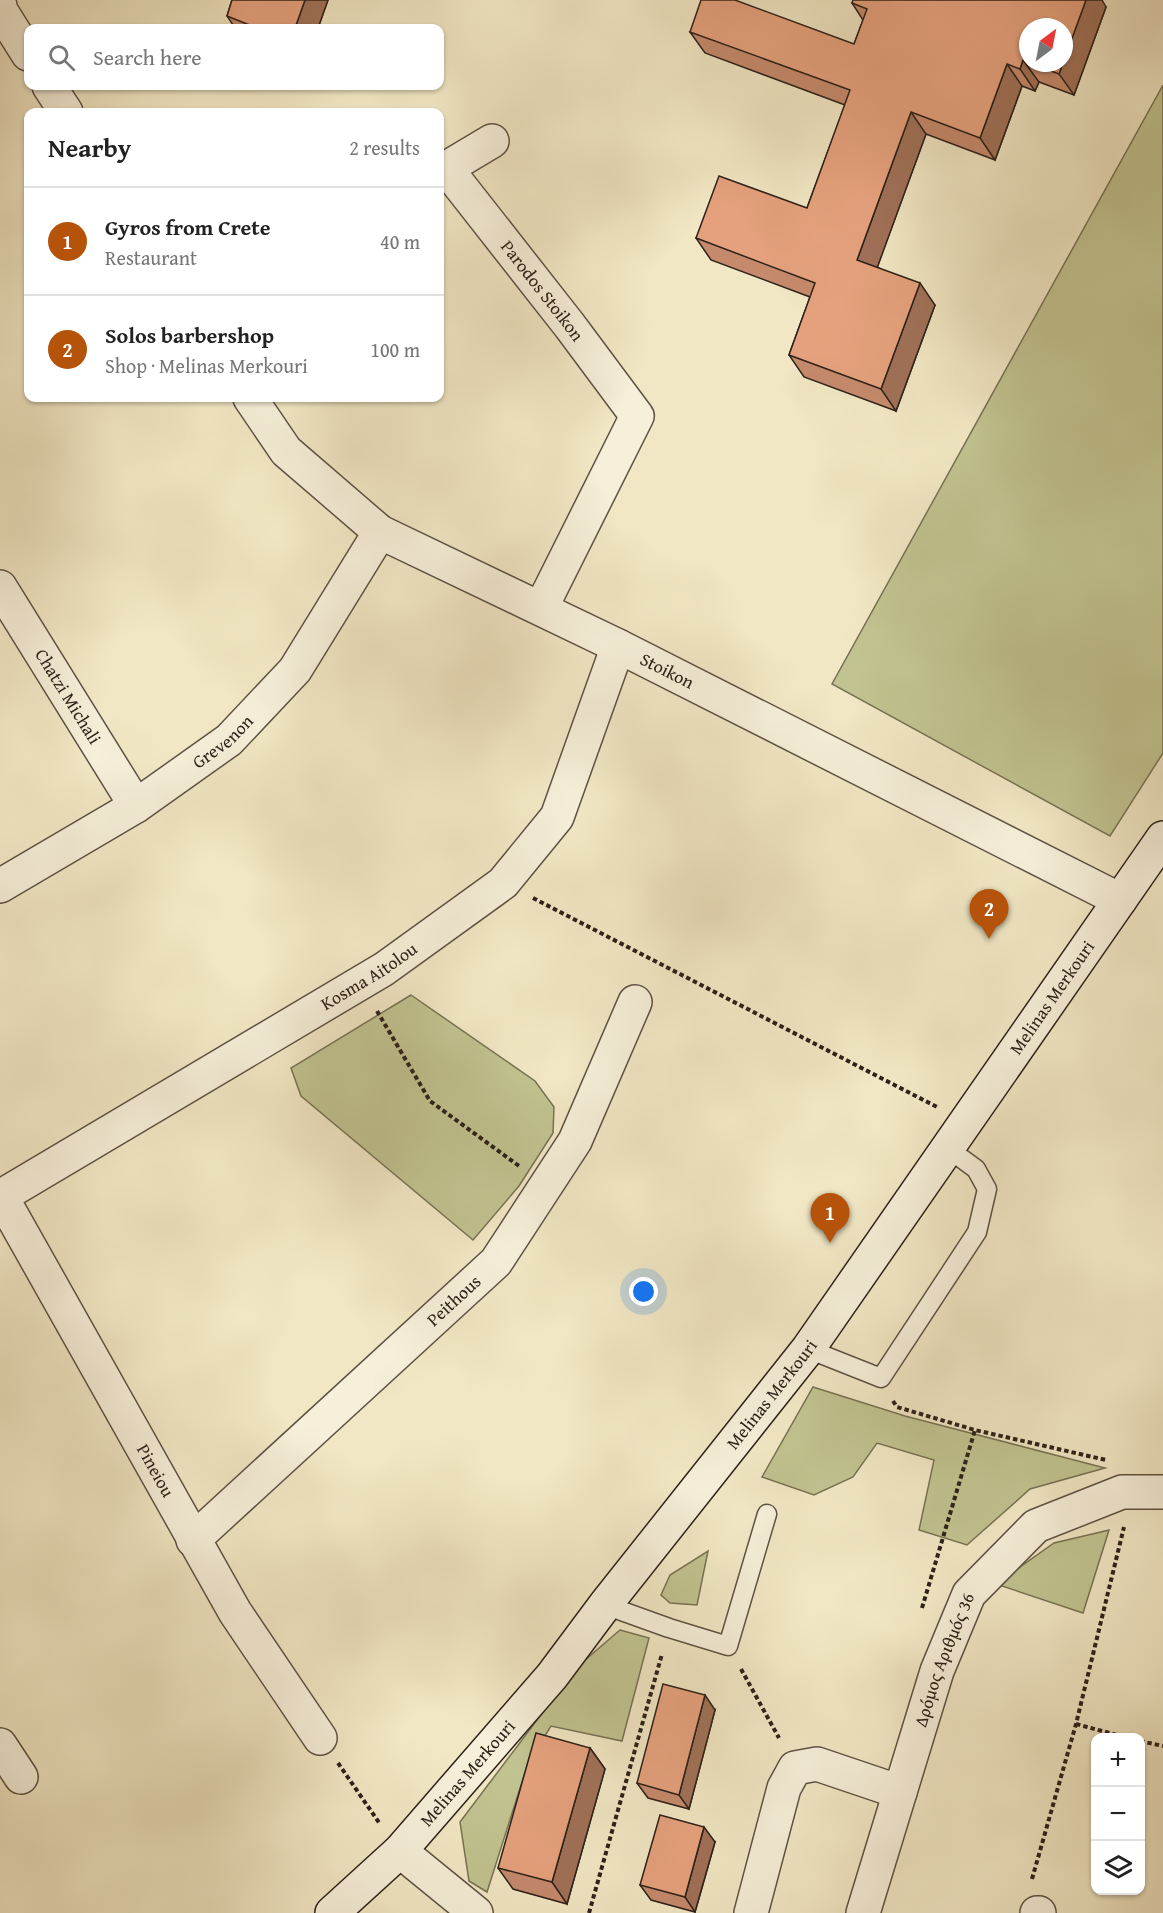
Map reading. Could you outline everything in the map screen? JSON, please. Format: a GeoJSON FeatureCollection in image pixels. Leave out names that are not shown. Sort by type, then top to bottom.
{"type":"FeatureCollection","features":[{"type":"Feature","properties":{"kind":"street"},"geometry":{"type":"LineString","coordinates":[[0,6],[24,48]]}},
{"type":"Feature","properties":{"kind":"street"},"geometry":{"type":"LineString","coordinates":[[52,90],[63,108]]}},
{"type":"Feature","properties":{"kind":"street","name":"Parodos Stoikon"},"geometry":{"type":"LineString","coordinates":[[444,169],[492,141]]}},
{"type":"Feature","properties":{"kind":"street","name":"Parodos Stoikon"},"geometry":{"type":"LineString","coordinates":[[444,171],[563,317],[637,416],[541,608]]}},
{"type":"Feature","properties":{"kind":"street","name":"Stoikon"},"geometry":{"type":"LineString","coordinates":[[253,402],[286,451],[380,532],[618,646],[1120,900]]}},
{"type":"Feature","properties":{"kind":"street","name":"Grevenon"},"geometry":{"type":"LineString","coordinates":[[0,886],[136,806],[229,740],[295,670],[380,532]]}},
{"type":"Feature","properties":{"kind":"street","name":"Chatzi Michali"},"geometry":{"type":"LineString","coordinates":[[0,586],[136,806]]}},
{"type":"Feature","properties":{"kind":"street","name":"Kosma Aitolou"},"geometry":{"type":"LineString","coordinates":[[0,1197],[384,969],[503,883],[557,817],[618,646]]}},
{"type":"Feature","properties":{"kind":"street","name":"Melinas Merkouri"},"geometry":{"type":"LineString","coordinates":[[332,1913],[400,1851],[552,1677],[605,1605],[808,1349],[1163,838]]}},
{"type":"Feature","properties":{"kind":"street","name":"Peithous"},"geometry":{"type":"LineString","coordinates":[[193,1540],[496,1262],[575,1140],[635,1002]]}},
{"type":"Feature","properties":{"kind":"street","name":"Pineiou"},"geometry":{"type":"LineString","coordinates":[[0,1197],[235,1612],[320,1738]]}},
{"type":"Feature","properties":{"kind":"street","name":"Δρόμος Αριθμός 36"},"geometry":{"type":"LineString","coordinates":[[863,1913],[937,1671],[969,1593],[1036,1526],[1122,1492],[1163,1492]]}},
{"type":"Feature","properties":{"kind":"street"},"geometry":{"type":"LineString","coordinates":[[0,1744],[21,1777]]}},
{"type":"Feature","properties":{"kind":"street"},"geometry":{"type":"LineString","coordinates":[[751,1913],[783,1788],[795,1768],[817,1764],[900,1792]]}},
{"type":"Feature","properties":{"kind":"street"},"geometry":{"type":"LineString","coordinates":[[400,1851],[476,1913]]}},
{"type":"Feature","properties":{"kind":"lane"},"geometry":{"type":"LineString","coordinates":[[808,1349],[881,1378],[977,1232],[987,1189],[976,1169],[946,1148]]}},
{"type":"Feature","properties":{"kind":"lane"},"geometry":{"type":"LineString","coordinates":[[605,1605],[728,1646],[767,1514]]}},
{"type":"Feature","properties":{"kind":"path"},"geometry":{"type":"LineString","coordinates":[[503,883],[965,1121]]}},
{"type":"Feature","properties":{"kind":"path"},"geometry":{"type":"LineString","coordinates":[[361,983],[430,1101],[546,1185]]}},
{"type":"Feature","properties":{"kind":"path"},"geometry":{"type":"LineString","coordinates":[[881,1378],[897,1407],[975,1430],[1122,1463],[1124,1530],[1076,1724],[1024,1910],[1038,1913]]}},
{"type":"Feature","properties":{"kind":"path"},"geometry":{"type":"LineString","coordinates":[[922,1608],[975,1430]]}},
{"type":"Feature","properties":{"kind":"path"},"geometry":{"type":"LineString","coordinates":[[589,1913],[669,1628]]}},
{"type":"Feature","properties":{"kind":"path"},"geometry":{"type":"LineString","coordinates":[[728,1646],[795,1768]]}},
{"type":"Feature","properties":{"kind":"path"},"geometry":{"type":"LineString","coordinates":[[1076,1724],[1112,1733]]}},
{"type":"Feature","properties":{"kind":"path"},"geometry":{"type":"LineString","coordinates":[[320,1738],[400,1851]]}},
{"type":"Feature","properties":{"kind":"path"},"geometry":{"type":"LineString","coordinates":[[1145,1742],[1163,1746]]}},
{"type":"Feature","properties":{"kind":"green space"},"geometry":{"type":"Polygon","coordinates":[[[1163,85],[1163,753],[1110,836],[832,684],[1163,85]]]}},
{"type":"Feature","properties":{"kind":"green space"},"geometry":{"type":"Polygon","coordinates":[[[411,995],[535,1081],[554,1107],[553,1133],[519,1186],[473,1240],[301,1096],[291,1068],[411,995]]]}},
{"type":"Feature","properties":{"kind":"green space"},"geometry":{"type":"Polygon","coordinates":[[[813,1387],[905,1416],[1105,1468],[1030,1489],[967,1545],[919,1530],[934,1460],[877,1443],[853,1477],[814,1495],[762,1477],[813,1387]]]}},
{"type":"Feature","properties":{"kind":"green space"},"geometry":{"type":"Polygon","coordinates":[[[1109,1530],[1083,1613],[996,1584],[1054,1543],[1109,1530]]]}},
{"type":"Feature","properties":{"kind":"green space"},"geometry":{"type":"Polygon","coordinates":[[[708,1551],[697,1605],[670,1603],[661,1595],[670,1575],[708,1551]]]}},
{"type":"Feature","properties":{"kind":"green space"},"geometry":{"type":"Polygon","coordinates":[[[620,1630],[649,1638],[622,1741],[551,1726],[528,1763],[487,1892],[469,1881],[460,1822],[577,1667],[620,1630]]]}},
{"type":"Feature","properties":{"kind":"building"},"geometry":{"type":"Polygon","coordinates":[[[232,0],[305,0],[296,24],[247,24],[227,16],[232,0]]]}},
{"type":"Feature","properties":{"kind":"building"},"geometry":{"type":"Polygon","coordinates":[[[701,0],[735,0],[854,44],[867,9],[852,3],[853,0],[1086,0],[1073,35],[1073,18],[1019,18],[1019,69],[1007,64],[980,138],[911,112],[857,260],[920,283],[881,389],[789,355],[815,283],[696,238],[719,176],[807,208],[850,90],[690,32],[701,0]]]}},
{"type":"Feature","properties":{"kind":"building"},"geometry":{"type":"Polygon","coordinates":[[[663,1684],[705,1695],[679,1795],[637,1783],[663,1684]]]}},
{"type":"Feature","properties":{"kind":"building"},"geometry":{"type":"Polygon","coordinates":[[[536,1733],[590,1748],[552,1882],[498,1868],[536,1733]]]}},
{"type":"Feature","properties":{"kind":"building"},"geometry":{"type":"Polygon","coordinates":[[[660,1815],[704,1827],[685,1897],[640,1885],[660,1815]]]}},
{"type":"Feature","properties":{"kind":"place","name":"Solos barbershop"},"geometry":{"type":"Point","coordinates":[989,939]}},
{"type":"Feature","properties":{"kind":"place","name":"Gyros from Crete"},"geometry":{"type":"Point","coordinates":[830,1243]}}]}
